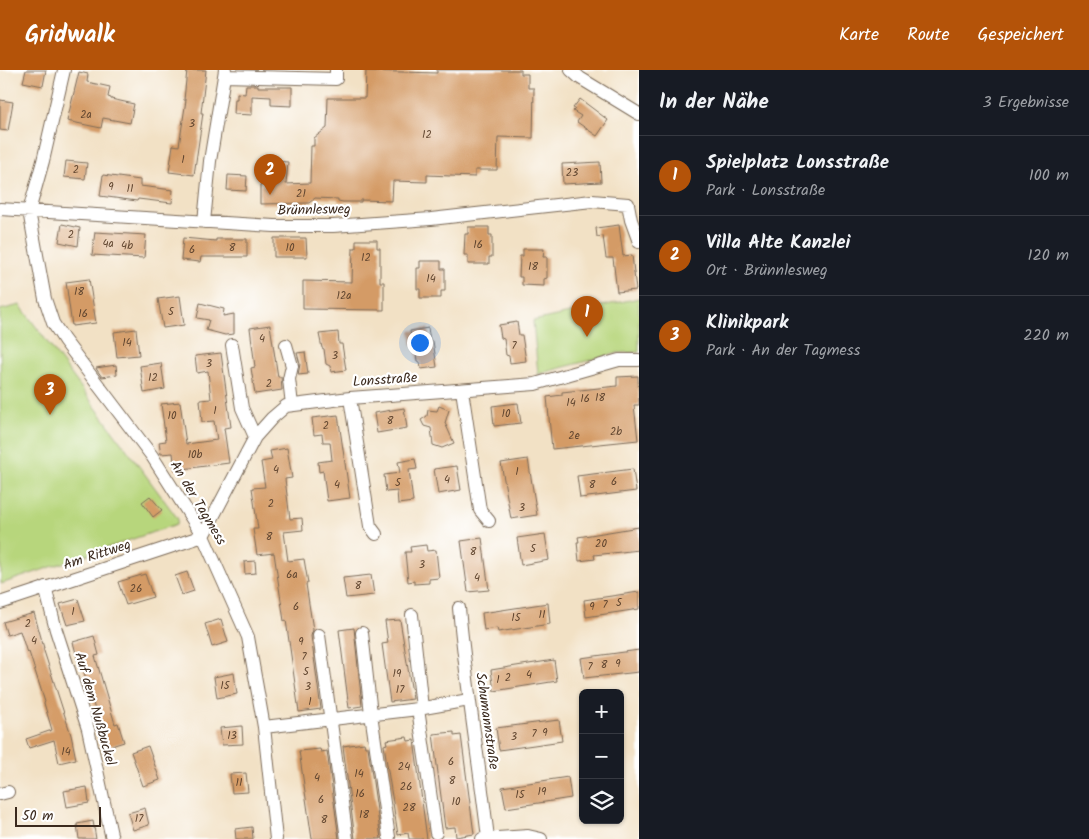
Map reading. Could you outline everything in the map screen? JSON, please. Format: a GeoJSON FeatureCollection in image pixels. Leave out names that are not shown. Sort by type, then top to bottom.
{"type":"FeatureCollection","features":[{"type":"Feature","properties":{"kind":"street"},"geometry":{"type":"LineString","coordinates":[[29,211],[43,161],[64,70]]}},
{"type":"Feature","properties":{"kind":"street"},"geometry":{"type":"LineString","coordinates":[[204,222],[210,160],[224,73],[336,79],[336,70]]}},
{"type":"Feature","properties":{"kind":"street"},"geometry":{"type":"LineString","coordinates":[[571,70],[580,78],[639,114]]}},
{"type":"Feature","properties":{"kind":"street","name":"Brünnlesweg"},"geometry":{"type":"LineString","coordinates":[[0,209],[274,226],[333,226],[431,219],[592,202],[628,204],[631,220],[639,242]]}},
{"type":"Feature","properties":{"kind":"street","name":"An der Tagmess"},"geometry":{"type":"LineString","coordinates":[[29,211],[44,299],[53,323],[152,456],[203,536],[248,637],[264,727],[276,839]]}},
{"type":"Feature","properties":{"kind":"street"},"geometry":{"type":"LineString","coordinates":[[232,345],[242,408],[255,437]]}},
{"type":"Feature","properties":{"kind":"street"},"geometry":{"type":"LineString","coordinates":[[286,345],[292,366],[289,379],[292,405]]}},
{"type":"Feature","properties":{"kind":"street","name":"Lonsstraße"},"geometry":{"type":"LineString","coordinates":[[203,536],[255,437],[286,406],[350,398],[535,384],[619,360],[639,360]]}},
{"type":"Feature","properties":{"kind":"street"},"geometry":{"type":"LineString","coordinates":[[462,390],[480,510],[489,521]]}},
{"type":"Feature","properties":{"kind":"street"},"geometry":{"type":"LineString","coordinates":[[350,398],[370,526],[376,534]]}},
{"type":"Feature","properties":{"kind":"street","name":"Am Rittweg"},"geometry":{"type":"LineString","coordinates":[[0,604],[203,536]]}},
{"type":"Feature","properties":{"kind":"street","name":"Auf dem Nußbuckel"},"geometry":{"type":"LineString","coordinates":[[45,588],[88,729],[112,839]]}},
{"type":"Feature","properties":{"kind":"street","name":"Schumannstraße"},"geometry":{"type":"LineString","coordinates":[[458,608],[469,700],[474,721],[485,838]]}},
{"type":"Feature","properties":{"kind":"street"},"geometry":{"type":"LineString","coordinates":[[412,614],[420,709],[436,833]]}},
{"type":"Feature","properties":{"kind":"street"},"geometry":{"type":"LineString","coordinates":[[362,634],[371,714],[389,838]]}},
{"type":"Feature","properties":{"kind":"street"},"geometry":{"type":"LineString","coordinates":[[319,635],[348,839]]}},
{"type":"Feature","properties":{"kind":"street"},"geometry":{"type":"LineString","coordinates":[[264,727],[420,709],[469,700]]}},
{"type":"Feature","properties":{"kind":"street"},"geometry":{"type":"LineString","coordinates":[[485,838],[528,836],[541,839]]}},
{"type":"Feature","properties":{"kind":"green space"},"geometry":{"type":"Polygon","coordinates":[[[639,298],[639,352],[617,353],[538,374],[533,321],[639,298]]]}},
{"type":"Feature","properties":{"kind":"green space"},"geometry":{"type":"Polygon","coordinates":[[[20,305],[178,519],[177,524],[1,584],[0,310],[20,305]]]}},
{"type":"Feature","properties":{"kind":"building"},"geometry":{"type":"Polygon","coordinates":[[[26,70],[46,70],[43,86],[23,82],[26,70]]]}},
{"type":"Feature","properties":{"kind":"building"},"geometry":{"type":"Polygon","coordinates":[[[187,70],[206,70],[201,113],[203,113],[194,175],[169,172],[173,145],[179,146],[186,100],[184,100],[187,70]]]}},
{"type":"Feature","properties":{"kind":"building"},"geometry":{"type":"Polygon","coordinates":[[[437,70],[521,70],[521,74],[528,74],[528,88],[534,88],[533,138],[498,137],[497,170],[475,170],[475,177],[427,175],[427,182],[393,181],[392,201],[361,200],[361,202],[343,202],[338,201],[338,199],[315,198],[309,203],[260,204],[260,185],[271,186],[273,161],[288,162],[286,184],[310,183],[311,146],[314,146],[314,138],[327,128],[328,98],[365,98],[366,71],[437,73],[437,70]]]}},
{"type":"Feature","properties":{"kind":"building"},"geometry":{"type":"Polygon","coordinates":[[[79,72],[88,74],[87,82],[110,87],[108,97],[111,99],[134,104],[130,123],[103,118],[101,128],[67,121],[79,72]]]}},
{"type":"Feature","properties":{"kind":"building"},"geometry":{"type":"Polygon","coordinates":[[[246,85],[292,87],[292,106],[271,105],[271,97],[252,96],[252,115],[234,114],[237,93],[245,94],[246,85]]]}},
{"type":"Feature","properties":{"kind":"building"},"geometry":{"type":"Polygon","coordinates":[[[580,99],[608,120],[597,136],[577,122],[581,116],[573,111],[575,109],[573,108],[580,99]]]}},
{"type":"Feature","properties":{"kind":"building"},"geometry":{"type":"Polygon","coordinates":[[[0,100],[13,102],[8,131],[0,130],[0,100]]]}},
{"type":"Feature","properties":{"kind":"building"},"geometry":{"type":"Polygon","coordinates":[[[66,161],[87,163],[85,179],[64,177],[66,161]]]}},
{"type":"Feature","properties":{"kind":"building"},"geometry":{"type":"Polygon","coordinates":[[[600,162],[601,182],[563,184],[562,164],[600,162]]]}},
{"type":"Feature","properties":{"kind":"building"},"geometry":{"type":"Polygon","coordinates":[[[103,175],[140,180],[140,186],[173,190],[172,203],[100,196],[103,175]]]}},
{"type":"Feature","properties":{"kind":"building"},"geometry":{"type":"Polygon","coordinates":[[[228,175],[247,176],[246,191],[227,190],[228,175]]]}},
{"type":"Feature","properties":{"kind":"building"},"geometry":{"type":"Polygon","coordinates":[[[62,224],[80,228],[78,246],[59,242],[62,224]]]}},
{"type":"Feature","properties":{"kind":"building"},"geometry":{"type":"Polygon","coordinates":[[[619,225],[623,256],[632,255],[636,290],[617,292],[613,258],[606,258],[603,236],[597,237],[596,228],[619,225]]]}},
{"type":"Feature","properties":{"kind":"building"},"geometry":{"type":"Polygon","coordinates":[[[468,227],[489,227],[489,235],[492,235],[492,257],[489,257],[489,264],[468,264],[468,255],[464,255],[465,234],[468,234],[468,227]]]}},
{"type":"Feature","properties":{"kind":"building"},"geometry":{"type":"Polygon","coordinates":[[[95,232],[146,235],[144,258],[92,255],[95,232]]]}},
{"type":"Feature","properties":{"kind":"building"},"geometry":{"type":"Polygon","coordinates":[[[183,238],[216,241],[216,239],[247,239],[247,257],[201,257],[200,262],[181,260],[183,238]]]}},
{"type":"Feature","properties":{"kind":"building"},"geometry":{"type":"Polygon","coordinates":[[[274,238],[306,238],[307,257],[274,257],[274,238]]]}},
{"type":"Feature","properties":{"kind":"building"},"geometry":{"type":"Polygon","coordinates":[[[356,240],[377,240],[377,248],[380,248],[380,282],[384,282],[384,310],[303,309],[303,281],[352,282],[353,248],[356,248],[356,240]]]}},
{"type":"Feature","properties":{"kind":"building"},"geometry":{"type":"Polygon","coordinates":[[[523,249],[544,249],[543,257],[547,257],[547,278],[544,279],[544,286],[522,285],[522,277],[519,277],[520,256],[523,256],[523,249]]]}},
{"type":"Feature","properties":{"kind":"building"},"geometry":{"type":"Polygon","coordinates":[[[420,261],[441,261],[441,269],[445,269],[445,291],[441,291],[441,298],[420,298],[420,289],[417,289],[417,268],[420,268],[420,261]]]}},
{"type":"Feature","properties":{"kind":"building"},"geometry":{"type":"Polygon","coordinates":[[[89,279],[96,323],[72,326],[66,282],[89,279]]]}},
{"type":"Feature","properties":{"kind":"building"},"geometry":{"type":"Polygon","coordinates":[[[180,296],[184,325],[163,328],[158,299],[180,296]]]}},
{"type":"Feature","properties":{"kind":"building"},"geometry":{"type":"Polygon","coordinates":[[[200,303],[224,309],[223,316],[234,314],[234,334],[225,335],[206,330],[209,320],[197,318],[200,303]]]}},
{"type":"Feature","properties":{"kind":"building"},"geometry":{"type":"Polygon","coordinates":[[[517,322],[519,335],[522,335],[526,361],[510,363],[509,356],[506,355],[504,339],[501,338],[499,325],[517,322]]]}},
{"type":"Feature","properties":{"kind":"building"},"geometry":{"type":"Polygon","coordinates":[[[270,325],[278,377],[281,377],[282,390],[255,394],[251,368],[255,367],[250,328],[270,325]]]}},
{"type":"Feature","properties":{"kind":"building"},"geometry":{"type":"Polygon","coordinates":[[[428,328],[430,341],[433,341],[437,367],[421,369],[420,362],[417,361],[415,345],[412,345],[410,331],[428,328]]]}},
{"type":"Feature","properties":{"kind":"building"},"geometry":{"type":"Polygon","coordinates":[[[136,329],[139,355],[117,357],[114,332],[136,329]]]}},
{"type":"Feature","properties":{"kind":"building"},"geometry":{"type":"Polygon","coordinates":[[[338,332],[346,370],[331,372],[330,366],[326,364],[319,334],[338,332]]]}},
{"type":"Feature","properties":{"kind":"building"},"geometry":{"type":"Polygon","coordinates":[[[305,352],[308,374],[298,375],[300,364],[297,353],[305,352]]]}},
{"type":"Feature","properties":{"kind":"building"},"geometry":{"type":"Polygon","coordinates":[[[221,353],[231,427],[224,428],[229,463],[175,470],[173,453],[161,454],[159,442],[166,441],[161,404],[180,402],[186,444],[217,440],[214,421],[202,422],[200,400],[211,399],[208,371],[197,373],[195,356],[221,353]]]}},
{"type":"Feature","properties":{"kind":"building"},"geometry":{"type":"Polygon","coordinates":[[[161,363],[165,389],[144,393],[140,366],[161,363]]]}},
{"type":"Feature","properties":{"kind":"building"},"geometry":{"type":"Polygon","coordinates":[[[116,365],[117,375],[102,377],[96,368],[116,365]]]}},
{"type":"Feature","properties":{"kind":"building"},"geometry":{"type":"Polygon","coordinates":[[[638,376],[639,405],[634,405],[638,440],[552,449],[547,397],[562,395],[562,392],[617,386],[617,377],[638,376]]]}},
{"type":"Feature","properties":{"kind":"building"},"geometry":{"type":"Polygon","coordinates":[[[518,403],[521,423],[494,426],[492,406],[518,403]]]}},
{"type":"Feature","properties":{"kind":"building"},"geometry":{"type":"Polygon","coordinates":[[[439,406],[449,410],[445,423],[454,443],[442,448],[433,445],[431,428],[424,426],[421,420],[427,416],[428,410],[437,411],[439,406]]]}},
{"type":"Feature","properties":{"kind":"building"},"geometry":{"type":"Polygon","coordinates":[[[404,408],[407,428],[377,433],[374,413],[404,408]]]}},
{"type":"Feature","properties":{"kind":"building"},"geometry":{"type":"Polygon","coordinates":[[[338,415],[350,498],[327,501],[323,471],[319,472],[318,462],[332,460],[330,442],[323,442],[322,434],[314,435],[312,418],[338,415]]]}},
{"type":"Feature","properties":{"kind":"building"},"geometry":{"type":"Polygon","coordinates":[[[287,448],[292,478],[285,479],[290,519],[302,518],[303,530],[284,532],[288,561],[304,559],[313,630],[311,636],[321,709],[299,712],[274,553],[257,555],[253,529],[258,529],[252,488],[265,487],[261,462],[272,460],[270,451],[287,448]]]}},
{"type":"Feature","properties":{"kind":"building"},"geometry":{"type":"Polygon","coordinates":[[[415,459],[417,469],[409,470],[413,502],[398,504],[397,491],[386,492],[384,475],[400,473],[398,462],[415,459]]]}},
{"type":"Feature","properties":{"kind":"building"},"geometry":{"type":"Polygon","coordinates":[[[528,459],[537,515],[511,519],[501,463],[528,459]]]}},
{"type":"Feature","properties":{"kind":"building"},"geometry":{"type":"Polygon","coordinates":[[[457,466],[461,490],[438,494],[434,469],[457,466]]]}},
{"type":"Feature","properties":{"kind":"building"},"geometry":{"type":"Polygon","coordinates":[[[633,469],[636,491],[580,498],[577,476],[633,469]]]}},
{"type":"Feature","properties":{"kind":"building"},"geometry":{"type":"Polygon","coordinates":[[[150,496],[162,510],[153,517],[142,502],[150,496]]]}},
{"type":"Feature","properties":{"kind":"building"},"geometry":{"type":"Polygon","coordinates":[[[639,527],[639,550],[594,555],[595,559],[579,561],[578,537],[639,527]]]}},
{"type":"Feature","properties":{"kind":"building"},"geometry":{"type":"Polygon","coordinates":[[[545,534],[549,560],[521,565],[517,538],[545,534]]]}},
{"type":"Feature","properties":{"kind":"building"},"geometry":{"type":"Polygon","coordinates":[[[482,538],[489,590],[468,592],[461,541],[482,538]]]}},
{"type":"Feature","properties":{"kind":"building"},"geometry":{"type":"Polygon","coordinates":[[[426,545],[427,551],[436,550],[439,578],[429,579],[429,583],[414,584],[414,581],[408,582],[405,552],[411,552],[410,547],[426,545]]]}},
{"type":"Feature","properties":{"kind":"building"},"geometry":{"type":"Polygon","coordinates":[[[255,561],[256,573],[245,574],[244,562],[255,561]]]}},
{"type":"Feature","properties":{"kind":"building"},"geometry":{"type":"Polygon","coordinates":[[[187,572],[194,591],[182,595],[175,576],[187,572]]]}},
{"type":"Feature","properties":{"kind":"building"},"geometry":{"type":"Polygon","coordinates":[[[145,574],[153,597],[126,605],[118,582],[145,574]]]}},
{"type":"Feature","properties":{"kind":"building"},"geometry":{"type":"Polygon","coordinates":[[[371,575],[374,595],[346,598],[343,578],[371,575]]]}},
{"type":"Feature","properties":{"kind":"building"},"geometry":{"type":"Polygon","coordinates":[[[639,592],[639,609],[586,617],[584,600],[639,592]]]}},
{"type":"Feature","properties":{"kind":"building"},"geometry":{"type":"Polygon","coordinates":[[[78,599],[85,621],[67,625],[60,604],[78,599]]]}},
{"type":"Feature","properties":{"kind":"building"},"geometry":{"type":"Polygon","coordinates":[[[548,603],[550,624],[498,632],[497,628],[484,630],[482,613],[548,603]]]}},
{"type":"Feature","properties":{"kind":"building"},"geometry":{"type":"Polygon","coordinates":[[[34,613],[43,648],[71,735],[76,759],[59,763],[54,740],[29,748],[26,739],[52,730],[29,652],[27,653],[20,631],[7,635],[3,622],[34,613]]]}},
{"type":"Feature","properties":{"kind":"building"},"geometry":{"type":"Polygon","coordinates":[[[221,619],[228,642],[212,647],[205,624],[221,619]]]}},
{"type":"Feature","properties":{"kind":"building"},"geometry":{"type":"Polygon","coordinates":[[[400,620],[413,699],[390,702],[382,644],[388,643],[385,621],[400,620]]]}},
{"type":"Feature","properties":{"kind":"building"},"geometry":{"type":"Polygon","coordinates":[[[354,628],[362,706],[349,708],[339,630],[354,628]]]}},
{"type":"Feature","properties":{"kind":"building"},"geometry":{"type":"Polygon","coordinates":[[[94,636],[99,655],[95,656],[115,724],[118,723],[124,742],[105,748],[89,688],[80,660],[78,661],[73,642],[94,636]]]}},
{"type":"Feature","properties":{"kind":"building"},"geometry":{"type":"Polygon","coordinates":[[[639,650],[639,672],[584,678],[581,658],[639,650]]]}},
{"type":"Feature","properties":{"kind":"building"},"geometry":{"type":"Polygon","coordinates":[[[554,660],[557,681],[494,691],[491,670],[554,660]]]}},
{"type":"Feature","properties":{"kind":"building"},"geometry":{"type":"Polygon","coordinates":[[[234,673],[237,694],[217,698],[214,677],[234,673]]]}},
{"type":"Feature","properties":{"kind":"building"},"geometry":{"type":"Polygon","coordinates":[[[559,720],[562,741],[499,750],[496,728],[559,720]]]}},
{"type":"Feature","properties":{"kind":"building"},"geometry":{"type":"Polygon","coordinates":[[[242,726],[243,744],[222,745],[220,728],[242,726]]]}},
{"type":"Feature","properties":{"kind":"building"},"geometry":{"type":"Polygon","coordinates":[[[454,732],[454,736],[461,735],[474,834],[456,837],[455,827],[445,828],[433,734],[454,732]]]}},
{"type":"Feature","properties":{"kind":"building"},"geometry":{"type":"Polygon","coordinates":[[[407,737],[408,741],[414,740],[427,839],[409,839],[408,833],[398,835],[384,745],[387,744],[386,740],[407,737]]]}},
{"type":"Feature","properties":{"kind":"building"},"geometry":{"type":"Polygon","coordinates":[[[364,743],[365,747],[368,747],[381,839],[355,839],[343,746],[364,743]]]}},
{"type":"Feature","properties":{"kind":"building"},"geometry":{"type":"Polygon","coordinates":[[[148,746],[160,780],[143,786],[131,752],[148,746]]]}},
{"type":"Feature","properties":{"kind":"building"},"geometry":{"type":"Polygon","coordinates":[[[320,749],[321,752],[327,751],[339,839],[312,839],[299,751],[320,749]]]}},
{"type":"Feature","properties":{"kind":"building"},"geometry":{"type":"Polygon","coordinates":[[[246,773],[248,792],[232,793],[230,774],[246,773]]]}},
{"type":"Feature","properties":{"kind":"building"},"geometry":{"type":"Polygon","coordinates":[[[568,777],[571,798],[506,808],[502,787],[568,777]]]}},
{"type":"Feature","properties":{"kind":"building"},"geometry":{"type":"Polygon","coordinates":[[[87,787],[89,803],[67,807],[64,791],[87,787]]]}},
{"type":"Feature","properties":{"kind":"building"},"geometry":{"type":"Polygon","coordinates":[[[145,808],[149,825],[133,830],[128,813],[145,808]]]}},
{"type":"Feature","properties":{"kind":"building"},"geometry":{"type":"Polygon","coordinates":[[[93,821],[96,839],[79,839],[77,824],[93,821]]]}},
{"type":"Feature","properties":{"kind":"building"},"geometry":{"type":"Polygon","coordinates":[[[252,827],[253,839],[236,839],[235,829],[252,827]]]}},
{"type":"Feature","properties":{"kind":"place","name":"Villa Alte Kanzlei"},"geometry":{"type":"Point","coordinates":[270,195]}},
{"type":"Feature","properties":{"kind":"place","name":"Spielplatz Lonsstraße"},"geometry":{"type":"Point","coordinates":[587,337]}},
{"type":"Feature","properties":{"kind":"place","name":"Klinikpark"},"geometry":{"type":"Point","coordinates":[50,415]}}]}
